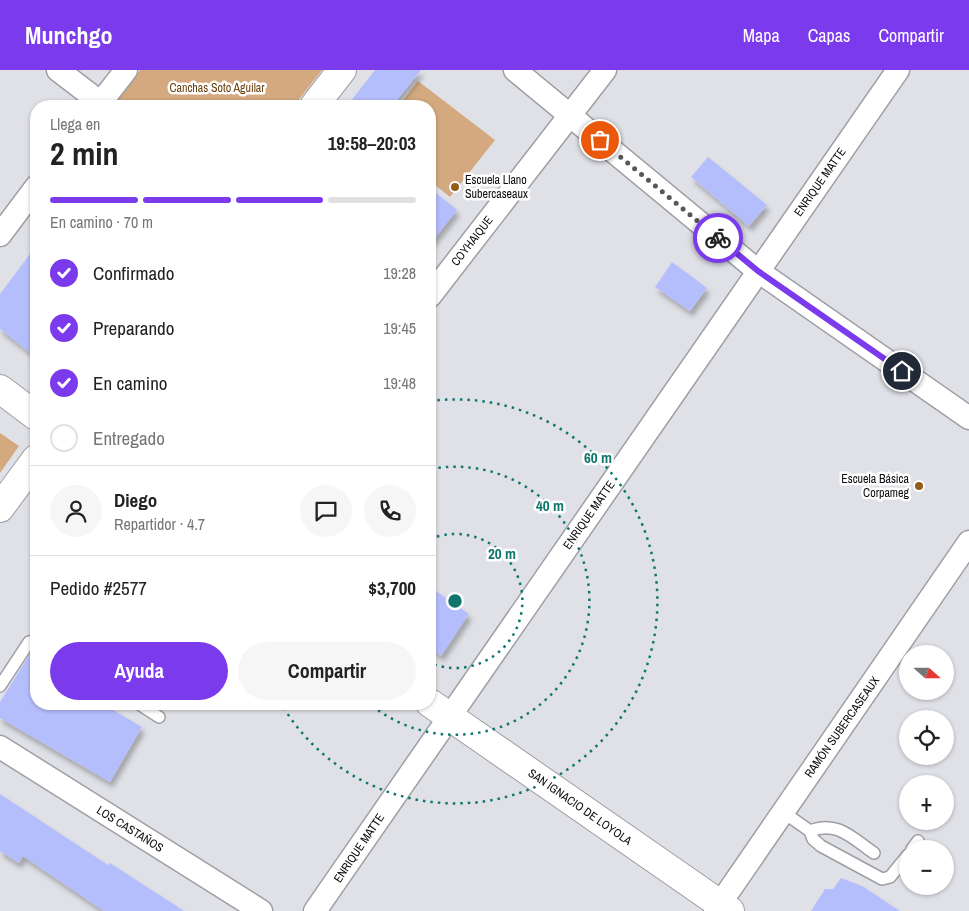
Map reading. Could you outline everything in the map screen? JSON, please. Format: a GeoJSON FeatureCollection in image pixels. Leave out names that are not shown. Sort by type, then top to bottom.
{"type":"FeatureCollection","features":[{"type":"Feature","properties":{"kind":"street"},"geometry":{"type":"LineString","coordinates":[[58,70],[94,100]]}},
{"type":"Feature","properties":{"kind":"street"},"geometry":{"type":"LineString","coordinates":[[104,100],[126,70]]}},
{"type":"Feature","properties":{"kind":"street"},"geometry":{"type":"LineString","coordinates":[[319,100],[342,70]]}},
{"type":"Feature","properties":{"kind":"street"},"geometry":{"type":"LineString","coordinates":[[515,70],[758,271],[968,414]]}},
{"type":"Feature","properties":{"kind":"street","name":"COYHAIQUE"},"geometry":{"type":"LineString","coordinates":[[436,288],[604,70]]}},
{"type":"Feature","properties":{"kind":"street","name":"ENRIQUE MATTE"},"geometry":{"type":"LineString","coordinates":[[315,911],[440,710],[758,271],[898,70]]}},
{"type":"Feature","properties":{"kind":"street"},"geometry":{"type":"LineString","coordinates":[[0,235],[30,195]]}},
{"type":"Feature","properties":{"kind":"street"},"geometry":{"type":"LineString","coordinates":[[0,389],[30,412]]}},
{"type":"Feature","properties":{"kind":"street"},"geometry":{"type":"LineString","coordinates":[[0,508],[30,467]]}},
{"type":"Feature","properties":{"kind":"street","name":"RAMÓN SUBERCASEAUX"},"geometry":{"type":"LineString","coordinates":[[722,909],[783,812],[969,542]]}},
{"type":"Feature","properties":{"kind":"street","name":"SAN IGNACIO DE LOYOLA"},"geometry":{"type":"LineString","coordinates":[[440,710],[722,909]]}},
{"type":"Feature","properties":{"kind":"street","name":"LOS CASTAÑOS"},"geometry":{"type":"LineString","coordinates":[[0,747],[261,911]]}},
{"type":"Feature","properties":{"kind":"lane"},"geometry":{"type":"LineString","coordinates":[[0,686],[30,642]]}},
{"type":"Feature","properties":{"kind":"lane"},"geometry":{"type":"LineString","coordinates":[[148,710],[159,717]]}},
{"type":"Feature","properties":{"kind":"lane"},"geometry":{"type":"LineString","coordinates":[[783,812],[810,831],[813,839],[821,846],[882,879],[890,877],[899,866]]}},
{"type":"Feature","properties":{"kind":"lane"},"geometry":{"type":"LineString","coordinates":[[810,831],[818,827],[833,826],[874,852]]}},
{"type":"Feature","properties":{"kind":"green space","name":"Canchas Soto Aguilar"},"geometry":{"type":"Polygon","coordinates":[[[140,70],[322,70],[299,100],[118,100],[140,70]]]}},
{"type":"Feature","properties":{"kind":"green space"},"geometry":{"type":"Polygon","coordinates":[[[418,81],[495,140],[450,197],[436,186],[436,100],[404,100],[418,81]]]}},
{"type":"Feature","properties":{"kind":"green space"},"geometry":{"type":"Polygon","coordinates":[[[0,433],[19,446],[0,473],[0,433]]]}},
{"type":"Feature","properties":{"kind":"building"},"geometry":{"type":"Polygon","coordinates":[[[375,70],[421,70],[397,100],[352,100],[375,70]]]}},
{"type":"Feature","properties":{"kind":"building"},"geometry":{"type":"Polygon","coordinates":[[[708,157],[767,205],[749,226],[691,177],[708,157]]]}},
{"type":"Feature","properties":{"kind":"building"},"geometry":{"type":"Polygon","coordinates":[[[436,193],[457,210],[436,236],[436,193]]]}},
{"type":"Feature","properties":{"kind":"building"},"geometry":{"type":"Polygon","coordinates":[[[30,254],[30,352],[0,329],[0,294],[30,254]]]}},
{"type":"Feature","properties":{"kind":"building"},"geometry":{"type":"Polygon","coordinates":[[[672,262],[707,288],[690,311],[655,287],[672,262]]]}},
{"type":"Feature","properties":{"kind":"building"},"geometry":{"type":"Polygon","coordinates":[[[436,591],[469,614],[441,656],[436,652],[436,591]]]}},
{"type":"Feature","properties":{"kind":"building"},"geometry":{"type":"Polygon","coordinates":[[[30,654],[30,710],[113,710],[142,727],[110,782],[0,718],[0,702],[30,654]]]}},
{"type":"Feature","properties":{"kind":"building"},"geometry":{"type":"Polygon","coordinates":[[[0,794],[108,865],[110,863],[184,911],[104,911],[23,856],[19,863],[0,851],[0,794]]]}},
{"type":"Feature","properties":{"kind":"building"},"geometry":{"type":"Polygon","coordinates":[[[841,878],[862,886],[900,911],[811,911],[825,889],[833,889],[841,878]]]}},
{"type":"Feature","properties":{"kind":"way so far"},"geometry":{"type":"LineString","coordinates":[[600,140],[718,238]]}},
{"type":"Feature","properties":{"kind":"place","name":"Escuela Llano Subercaseaux"},"geometry":{"type":"Point","coordinates":[455,187]}},
{"type":"Feature","properties":{"kind":"place","name":"Escuela Básica Corpameg"},"geometry":{"type":"Point","coordinates":[919,486]}},
{"type":"Feature","properties":{"kind":"route"},"geometry":{"type":"LineString","coordinates":[[718,238],[758,271],[902,371]]}}]}
